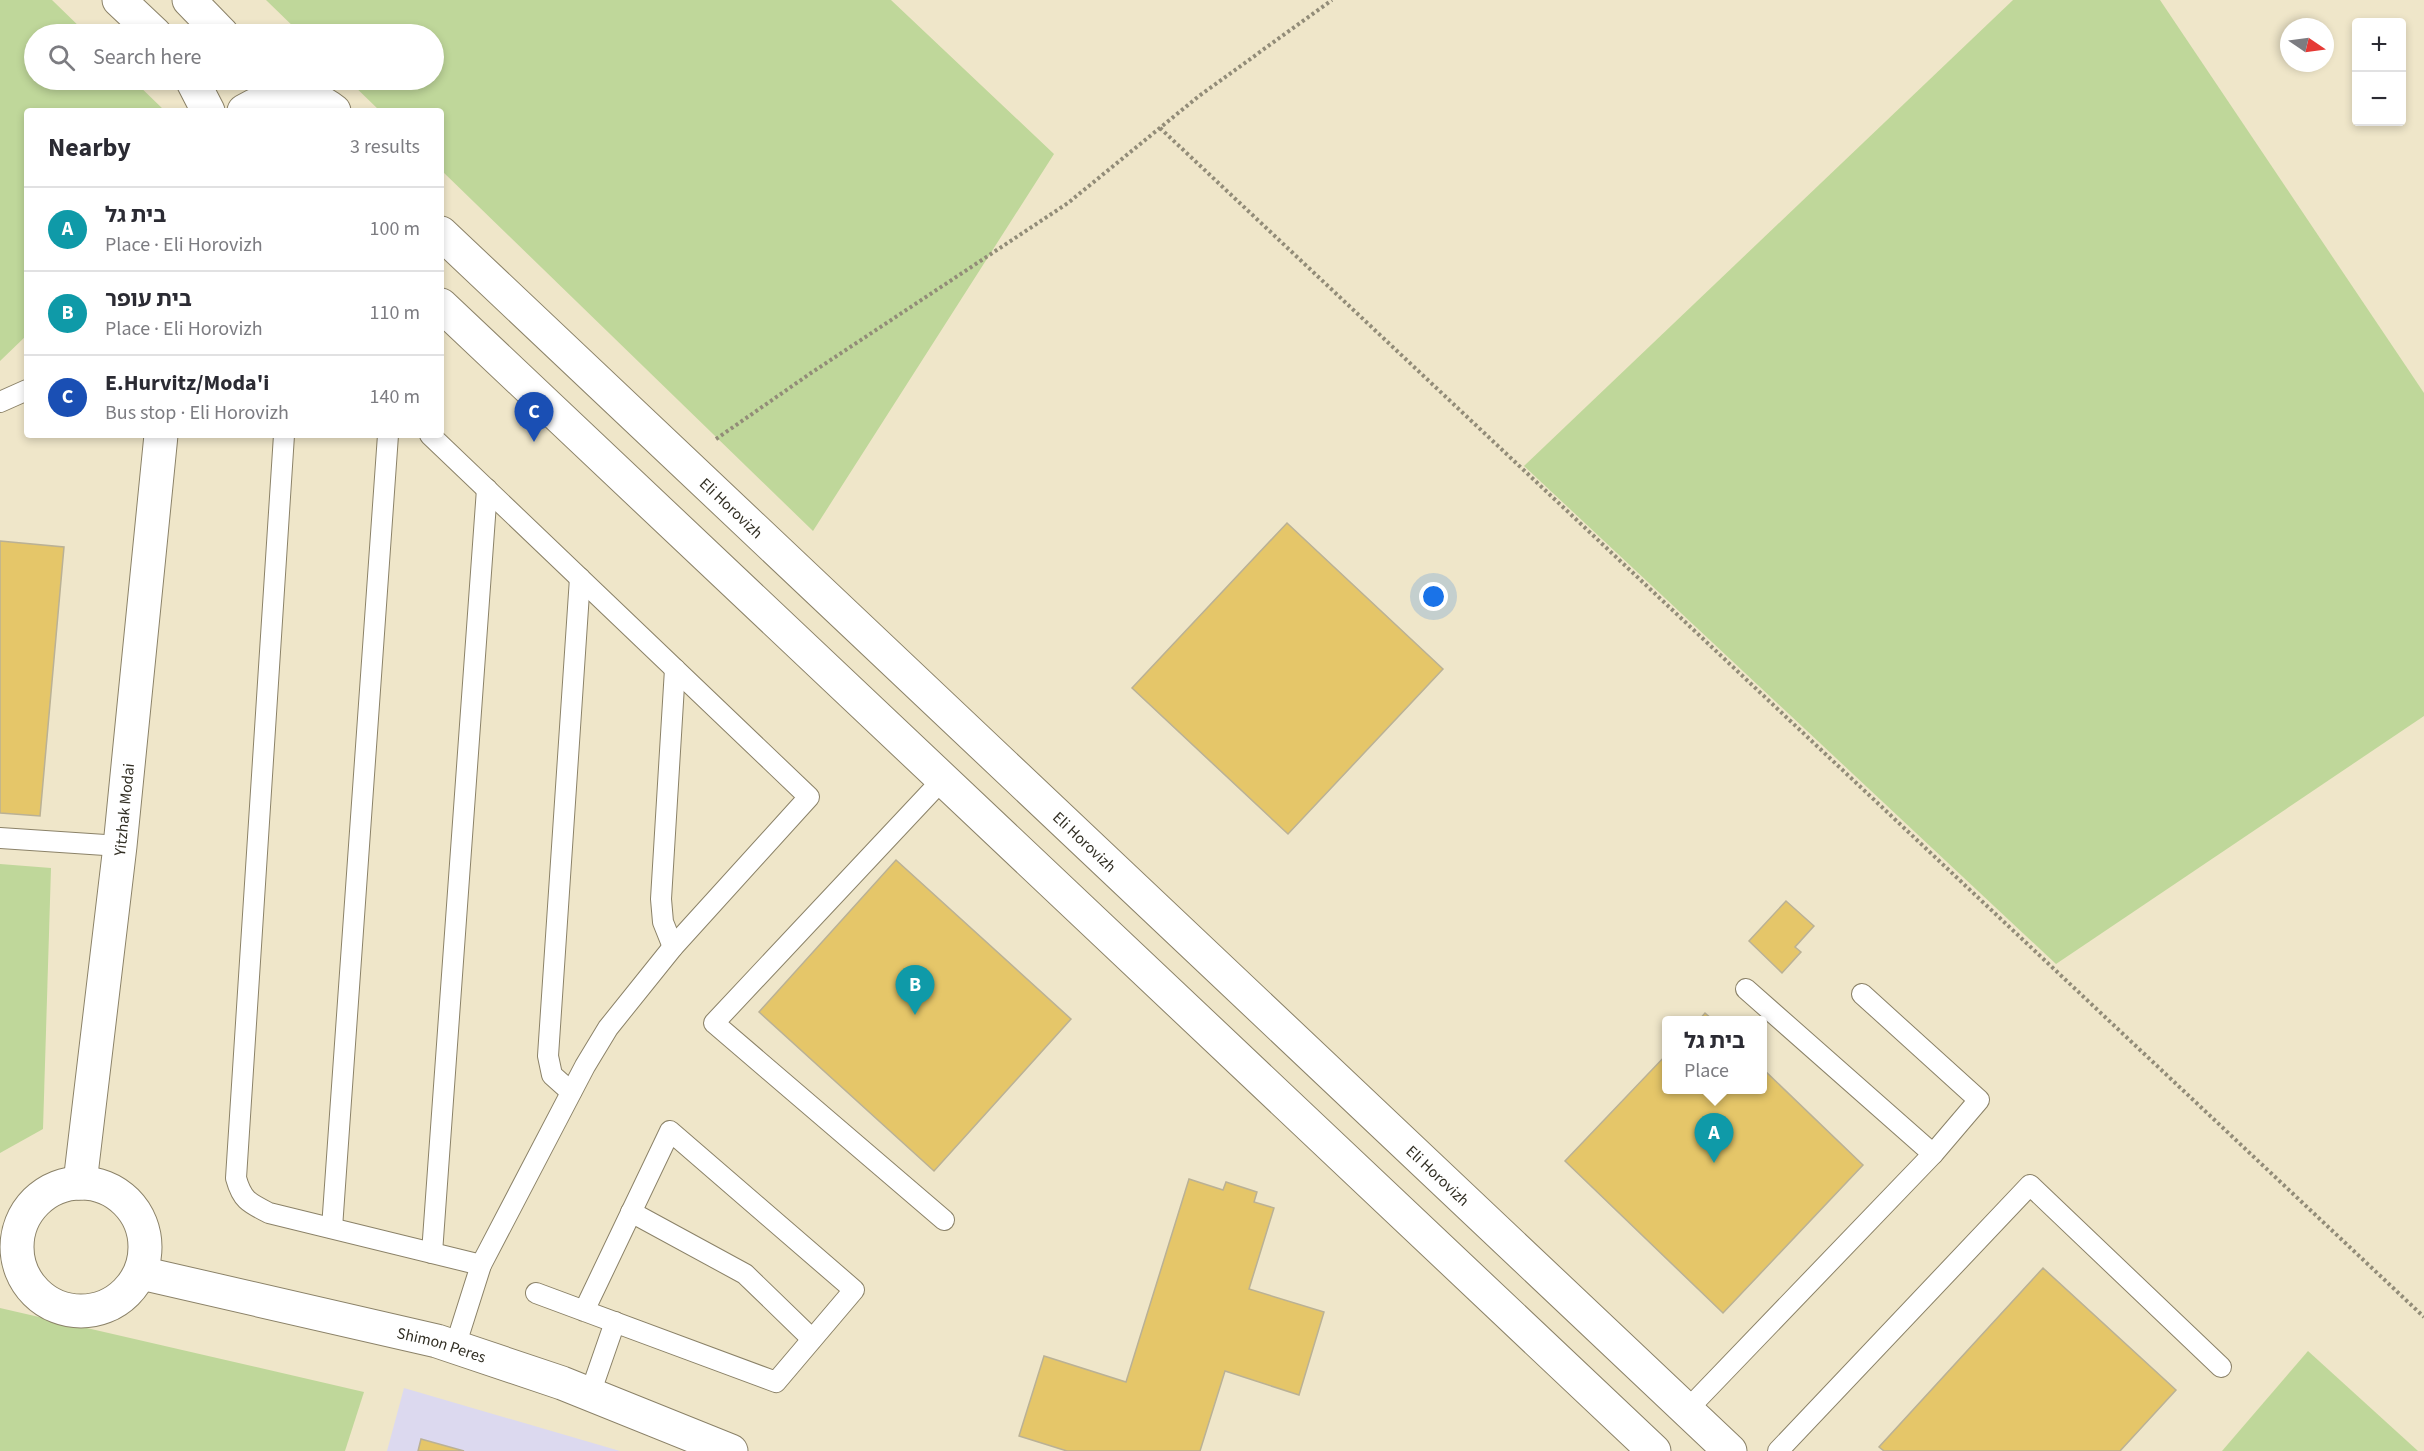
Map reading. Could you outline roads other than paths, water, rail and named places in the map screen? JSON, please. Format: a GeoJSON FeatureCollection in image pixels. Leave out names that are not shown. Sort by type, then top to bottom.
{"type":"FeatureCollection","features":[{"type":"Feature","properties":{"kind":"street"},"geometry":{"type":"LineString","coordinates":[[118,0],[144,24]]}},
{"type":"Feature","properties":{"kind":"street"},"geometry":{"type":"LineString","coordinates":[[189,0],[212,24]]}},
{"type":"Feature","properties":{"kind":"street"},"geometry":{"type":"LineString","coordinates":[[197,90],[206,108]]}},
{"type":"Feature","properties":{"kind":"street"},"geometry":{"type":"LineString","coordinates":[[294,90],[331,108]]}},
{"type":"Feature","properties":{"kind":"street"},"geometry":{"type":"LineString","coordinates":[[249,108],[262,100],[284,95],[305,96]]}},
{"type":"Feature","properties":{"kind":"street","name":"Eli Horovizh"},"geometry":{"type":"LineString","coordinates":[[444,236],[1730,1451]]}},
{"type":"Feature","properties":{"kind":"street"},"geometry":{"type":"LineString","coordinates":[[444,308],[1654,1451]]}},
{"type":"Feature","properties":{"kind":"street","name":"Yitzhak Modai"},"geometry":{"type":"LineString","coordinates":[[80,1183],[120,846],[161,438]]}},
{"type":"Feature","properties":{"kind":"street"},"geometry":{"type":"LineString","coordinates":[[80,1183],[103,1186],[122,1197],[137,1215],[144,1235],[146,1251],[141,1274],[128,1292],[110,1306],[80,1312],[58,1308],[39,1296],[31,1287],[9,1244],[34,1204],[52,1190],[80,1183]]}},
{"type":"Feature","properties":{"kind":"street","name":"Shimon Peres"},"geometry":{"type":"LineString","coordinates":[[141,1274],[437,1341],[590,1394],[730,1451]]}},
{"type":"Feature","properties":{"kind":"lane"},"geometry":{"type":"LineString","coordinates":[[0,402],[24,391]]}},
{"type":"Feature","properties":{"kind":"lane"},"geometry":{"type":"LineString","coordinates":[[284,438],[236,1178],[240,1193],[251,1204],[269,1213],[481,1265]]}},
{"type":"Feature","properties":{"kind":"lane"},"geometry":{"type":"LineString","coordinates":[[332,1228],[388,438]]}},
{"type":"Feature","properties":{"kind":"lane"},"geometry":{"type":"LineString","coordinates":[[433,438],[809,797],[673,947],[608,1028],[571,1092],[481,1265],[455,1347]]}},
{"type":"Feature","properties":{"kind":"lane"},"geometry":{"type":"LineString","coordinates":[[432,1252],[487,489]]}},
{"type":"Feature","properties":{"kind":"lane"},"geometry":{"type":"LineString","coordinates":[[571,1092],[552,1075],[548,1056],[580,578]]}},
{"type":"Feature","properties":{"kind":"lane"},"geometry":{"type":"LineString","coordinates":[[673,947],[663,922],[661,899],[675,669]]}},
{"type":"Feature","properties":{"kind":"lane"},"geometry":{"type":"LineString","coordinates":[[943,779],[714,1023],[944,1220]]}},
{"type":"Feature","properties":{"kind":"lane"},"geometry":{"type":"LineString","coordinates":[[0,838],[120,846]]}},
{"type":"Feature","properties":{"kind":"lane"},"geometry":{"type":"LineString","coordinates":[[1746,989],[1933,1154]]}},
{"type":"Feature","properties":{"kind":"lane"},"geometry":{"type":"LineString","coordinates":[[1687,1410],[1933,1154],[1979,1100],[1862,994]]}},
{"type":"Feature","properties":{"kind":"lane"},"geometry":{"type":"LineString","coordinates":[[536,1293],[584,1311],[615,1322],[776,1382],[855,1290],[670,1131],[584,1311]]}},
{"type":"Feature","properties":{"kind":"lane"},"geometry":{"type":"LineString","coordinates":[[1778,1451],[2030,1185],[2222,1367]]}},
{"type":"Feature","properties":{"kind":"lane"},"geometry":{"type":"LineString","coordinates":[[631,1212],[745,1274],[812,1339]]}},
{"type":"Feature","properties":{"kind":"lane"},"geometry":{"type":"LineString","coordinates":[[590,1394],[615,1322]]}},
{"type":"Feature","properties":{"kind":"place","name":"E.Hurvitz/Moda'i"},"geometry":{"type":"Point","coordinates":[534,442]}},
{"type":"Feature","properties":{"kind":"place","name":"בית עופר"},"geometry":{"type":"Point","coordinates":[915,1015]}},
{"type":"Feature","properties":{"kind":"place","name":"בית גל"},"geometry":{"type":"Point","coordinates":[1714,1163]}}]}
